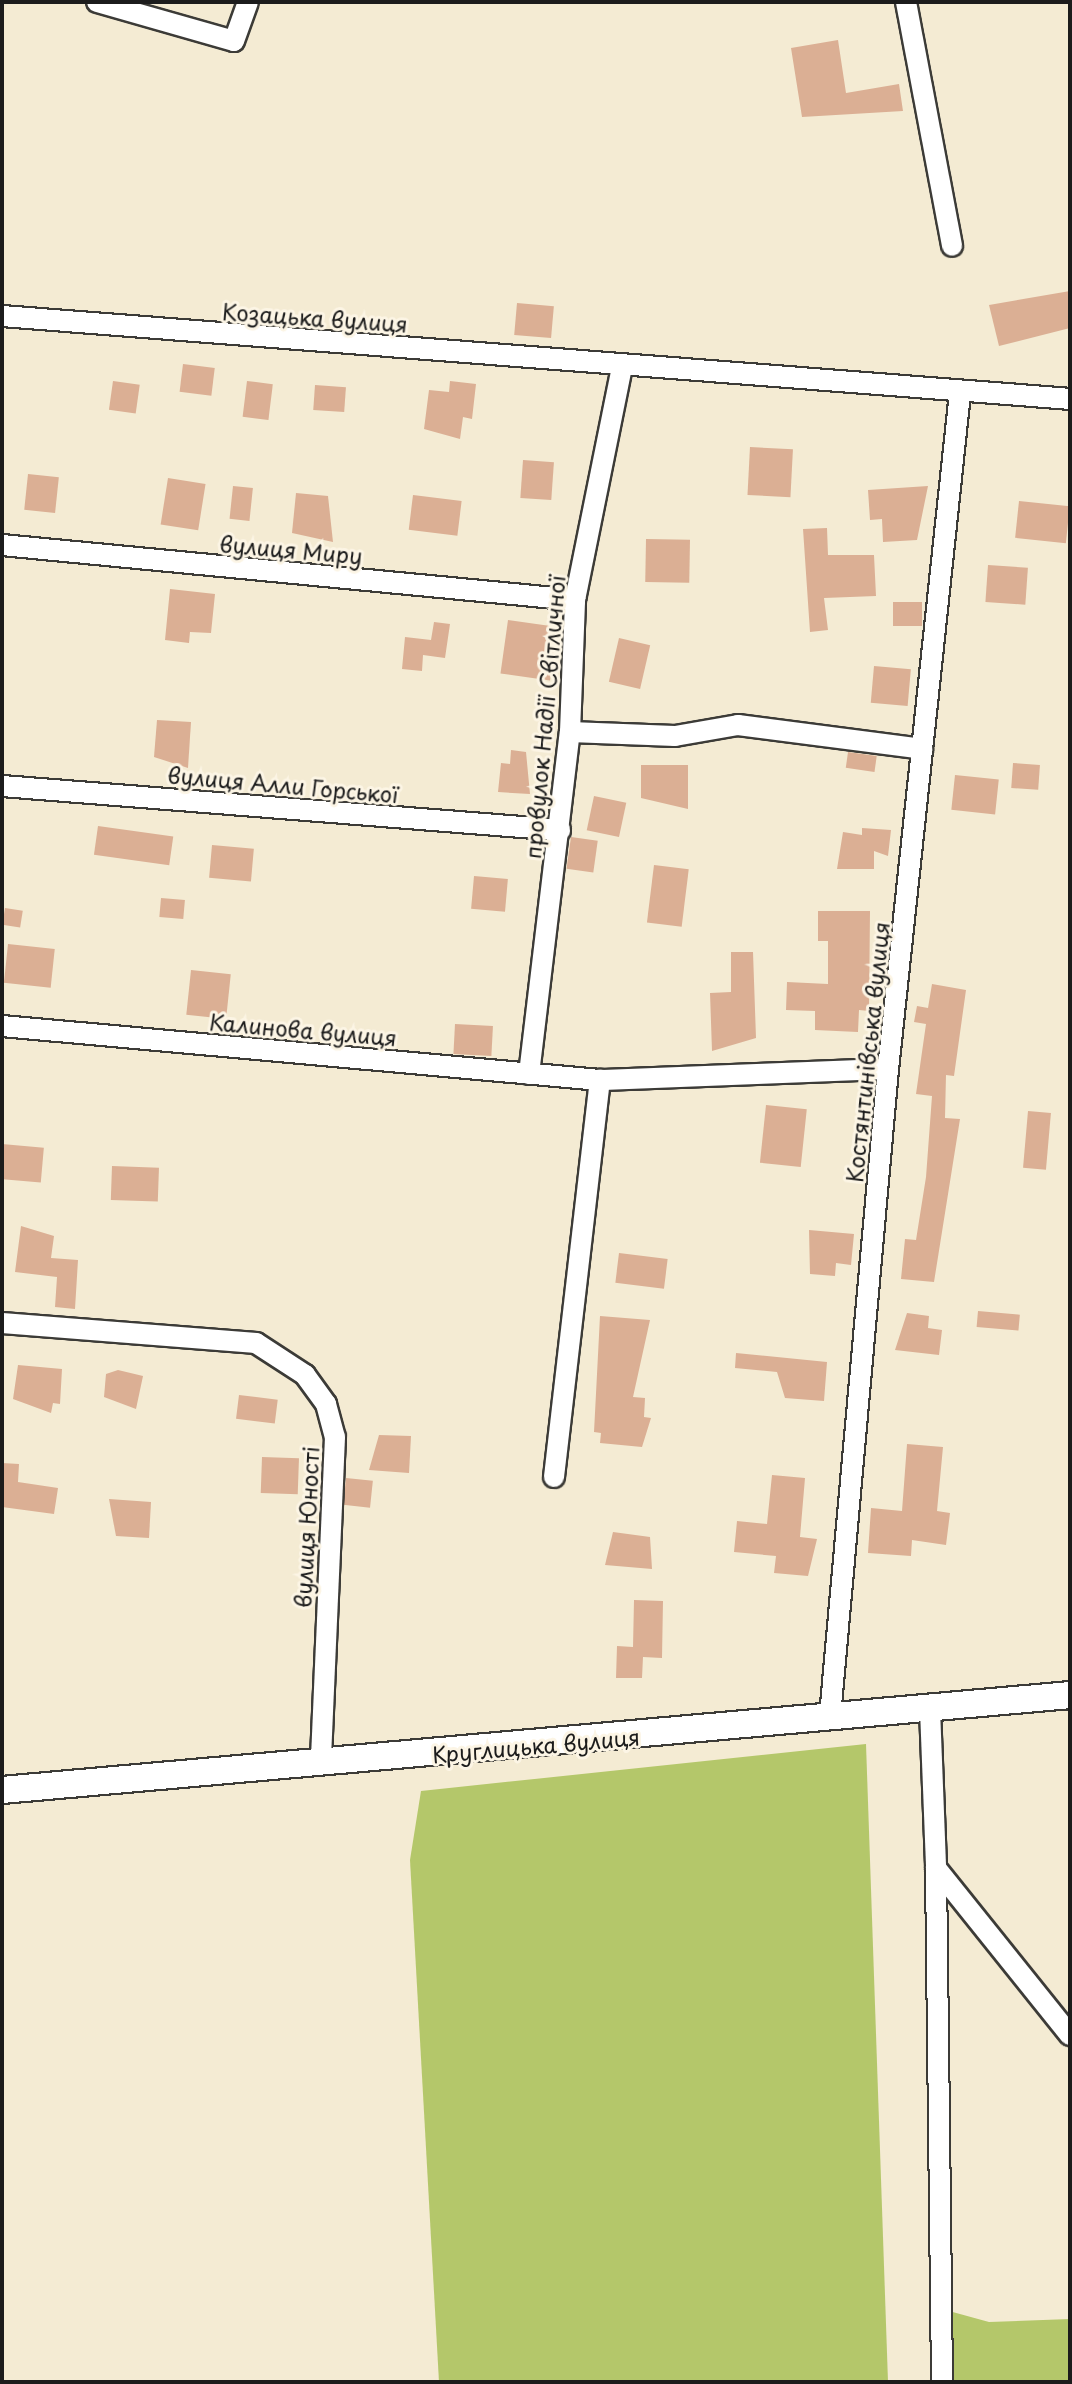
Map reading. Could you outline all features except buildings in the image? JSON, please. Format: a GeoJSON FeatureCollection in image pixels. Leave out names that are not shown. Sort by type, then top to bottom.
{"type":"FeatureCollection","features":[{"type":"Feature","properties":{"kind":"street"},"geometry":{"type":"LineString","coordinates":[[97,2],[234,41],[248,2]]}},
{"type":"Feature","properties":{"kind":"street"},"geometry":{"type":"LineString","coordinates":[[906,2],[952,246]]}},
{"type":"Feature","properties":{"kind":"street","name":"Козацька вулиця"},"geometry":{"type":"LineString","coordinates":[[2,316],[622,367],[1070,399]]}},
{"type":"Feature","properties":{"kind":"street","name":"провулок Надії Світличної"},"geometry":{"type":"LineString","coordinates":[[529,1074],[570,732],[575,600],[622,367]]}},
{"type":"Feature","properties":{"kind":"street","name":"Костянтинівська вулиця"},"geometry":{"type":"LineString","coordinates":[[830,1716],[888,1069],[960,393]]}},
{"type":"Feature","properties":{"kind":"street","name":"вулиця Миру"},"geometry":{"type":"LineString","coordinates":[[2,545],[575,600]]}},
{"type":"Feature","properties":{"kind":"street"},"geometry":{"type":"LineString","coordinates":[[570,732],[675,736],[738,725],[922,749]]}},
{"type":"Feature","properties":{"kind":"street","name":"вулиця Алли Горської"},"geometry":{"type":"LineString","coordinates":[[2,786],[560,830]]}},
{"type":"Feature","properties":{"kind":"street","name":"Калинова вулиця"},"geometry":{"type":"LineString","coordinates":[[2,1026],[600,1080],[888,1069]]}},
{"type":"Feature","properties":{"kind":"street"},"geometry":{"type":"LineString","coordinates":[[554,1477],[600,1080]]}},
{"type":"Feature","properties":{"kind":"street","name":"вулиця Юності"},"geometry":{"type":"LineString","coordinates":[[2,1323],[256,1343],[312,1385],[335,1437],[321,1763]]}},
{"type":"Feature","properties":{"kind":"street","name":"Круглицька вулиця"},"geometry":{"type":"LineString","coordinates":[[2,1790],[1070,1695]]}},
{"type":"Feature","properties":{"kind":"street"},"geometry":{"type":"LineString","coordinates":[[930,1709],[936,1868],[942,2382]]}},
{"type":"Feature","properties":{"kind":"street"},"geometry":{"type":"LineString","coordinates":[[936,1868],[1070,2035]]}},
{"type":"Feature","properties":{"kind":"green space"},"geometry":{"type":"Polygon","coordinates":[[[866,1744],[888,2382],[439,2382],[410,1860],[421,1791],[866,1744]]]}},
{"type":"Feature","properties":{"kind":"green space"},"geometry":{"type":"Polygon","coordinates":[[[949,2311],[989,2322],[1070,2319],[1070,2382],[952,2382],[949,2311]]]}}]}
